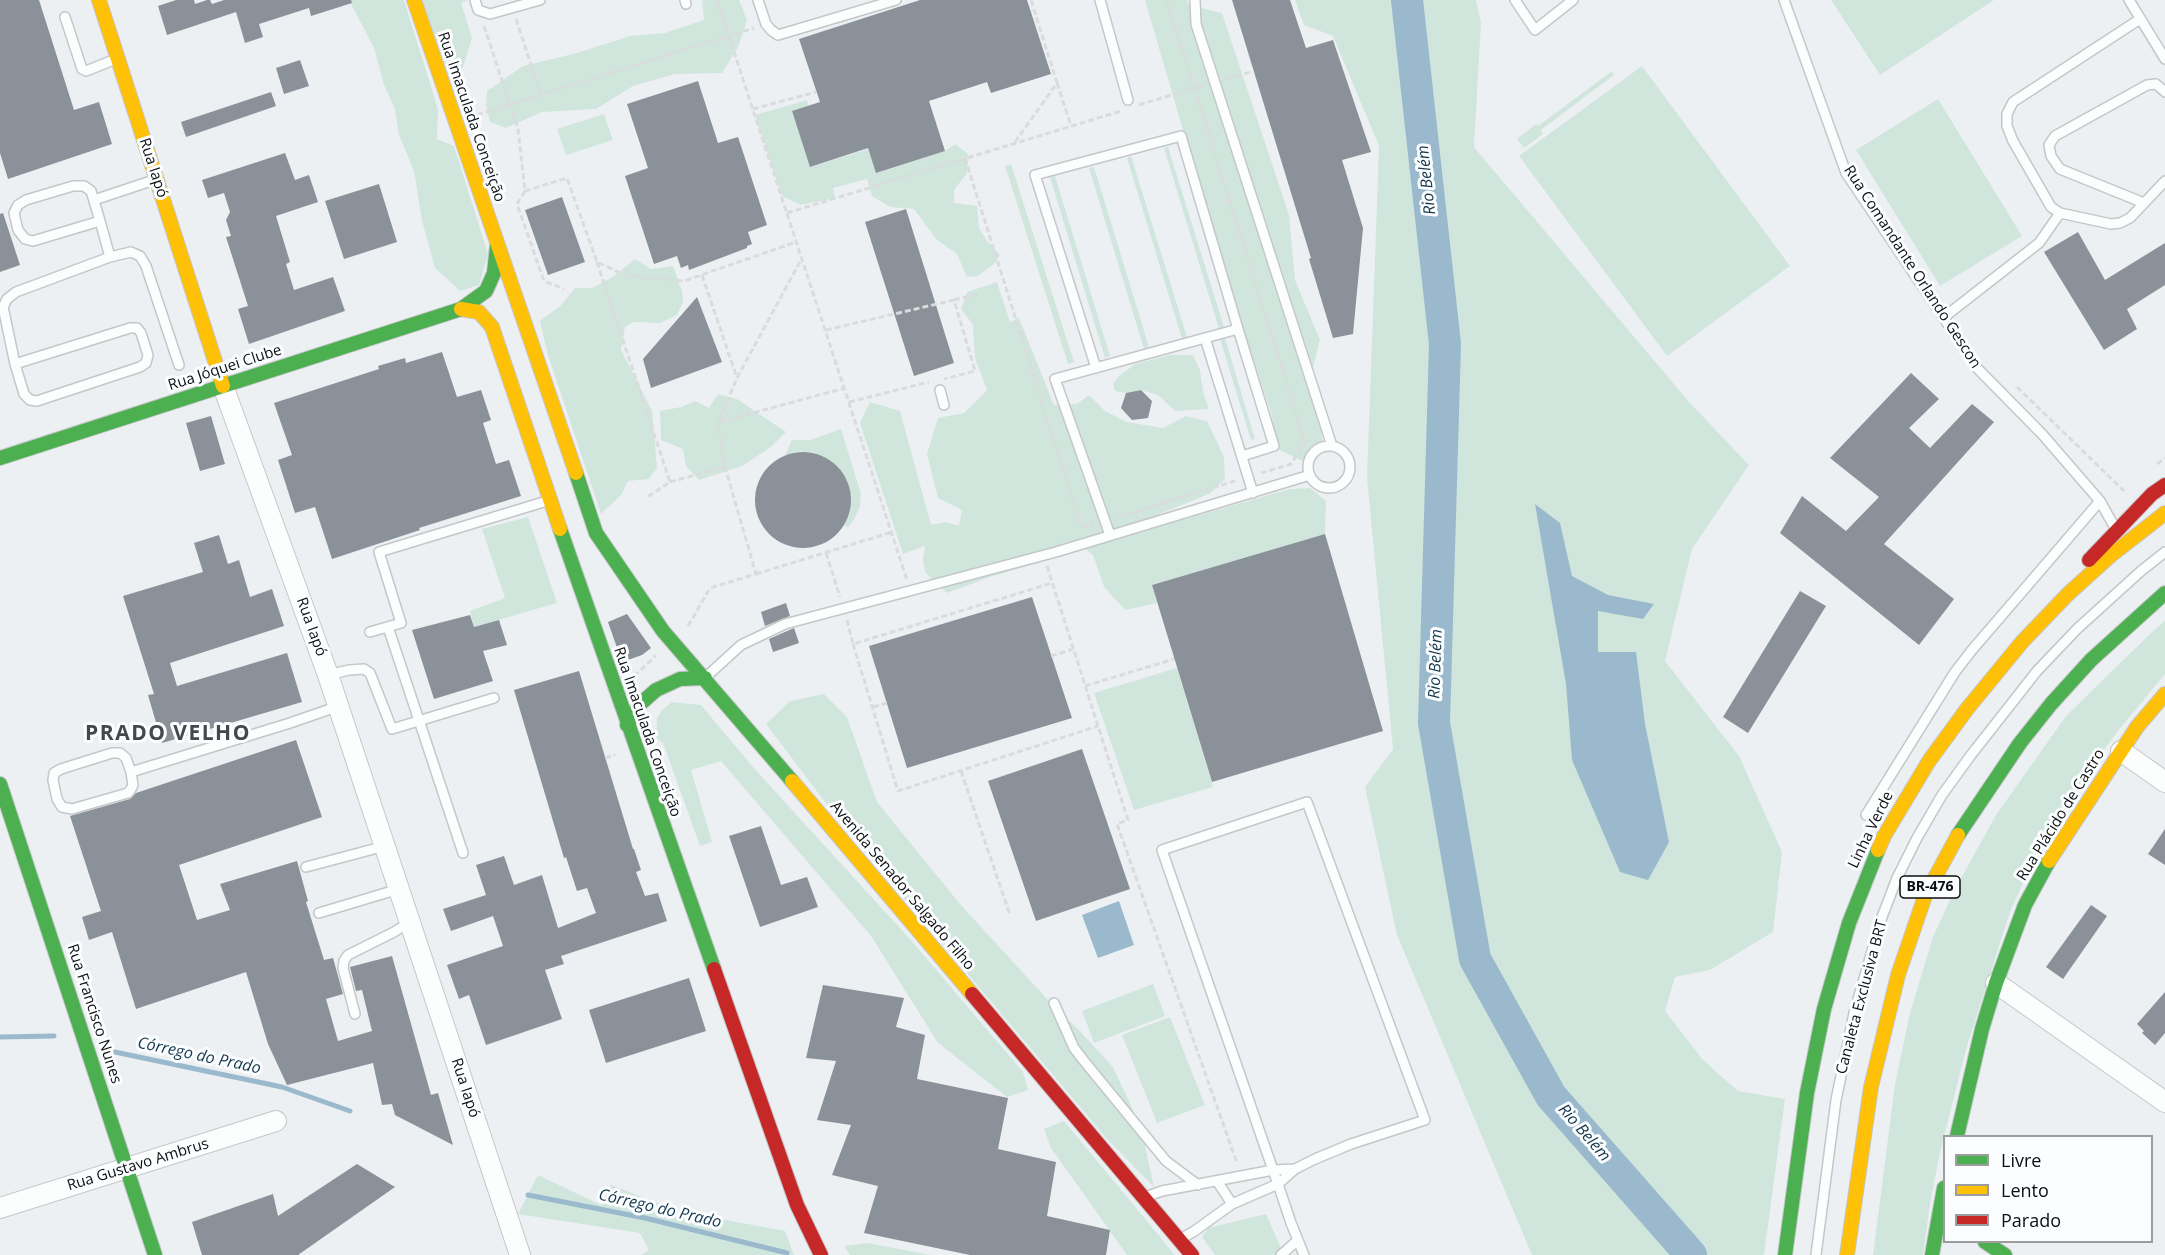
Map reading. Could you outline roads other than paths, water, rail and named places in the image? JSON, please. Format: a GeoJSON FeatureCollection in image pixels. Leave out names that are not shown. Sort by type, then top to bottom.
{"type":"FeatureCollection","features":[{"type":"Feature","properties":{"kind":"main road","name":"Rua Iapó"},"geometry":{"type":"LineString","coordinates":[[99,0],[223,386]]}},
{"type":"Feature","properties":{"kind":"main road","name":"Rua Imaculada Conceição"},"geometry":{"type":"LineString","coordinates":[[414,0],[596,533]]}},
{"type":"Feature","properties":{"kind":"main road","name":"Rua Imaculada Conceição"},"geometry":{"type":"LineString","coordinates":[[460,309],[486,291],[494,273],[498,245]]}},
{"type":"Feature","properties":{"kind":"main road","name":"Rua Imaculada Conceição"},"geometry":{"type":"LineString","coordinates":[[460,309],[479,312],[492,327],[627,725],[797,1205],[821,1255]]}},
{"type":"Feature","properties":{"kind":"main road","name":"Rua Jóquei Clube"},"geometry":{"type":"LineString","coordinates":[[0,459],[460,309]]}},
{"type":"Feature","properties":{"kind":"main road"},"geometry":{"type":"LineString","coordinates":[[2022,642],[2100,546],[2152,494],[2165,485]]}},
{"type":"Feature","properties":{"kind":"main road","name":"Linha Verde"},"geometry":{"type":"LineString","coordinates":[[1785,1255],[1806,1093],[1814,1054],[1836,964],[1867,874],[1884,836],[1929,761],[1967,709],[2022,642],[2068,594],[2110,556],[2165,513]]}},
{"type":"Feature","properties":{"kind":"main road","name":"Avenida Senador Salgado Filho"},"geometry":{"type":"LineString","coordinates":[[596,533],[663,631],[1192,1255]]}},
{"type":"Feature","properties":{"kind":"main road","name":"BR-476"},"geometry":{"type":"LineString","coordinates":[[1847,1255],[1871,1086],[1898,975],[1925,896],[1965,822],[2032,728],[2091,660],[2165,593]]}},
{"type":"Feature","properties":{"kind":"main road"},"geometry":{"type":"LineString","coordinates":[[627,725],[639,705],[656,690],[680,680],[705,678]]}},
{"type":"Feature","properties":{"kind":"main road","name":"Rua Plácido de Castro"},"geometry":{"type":"LineString","coordinates":[[1957,1135],[1996,983],[2010,941],[2039,878],[2137,727],[2165,694]]}},
{"type":"Feature","properties":{"kind":"main road","name":"Rua Francisco Nunes"},"geometry":{"type":"LineString","coordinates":[[0,784],[155,1255]]}},
{"type":"Feature","properties":{"kind":"main road"},"geometry":{"type":"LineString","coordinates":[[1932,1255],[1942,1213]]}},
{"type":"Feature","properties":{"kind":"main road"},"geometry":{"type":"LineString","coordinates":[[1987,1243],[2005,1255]]}},
{"type":"Feature","properties":{"kind":"street","name":"Rua Iapó"},"geometry":{"type":"LineString","coordinates":[[223,386],[339,706],[520,1255]]}},
{"type":"Feature","properties":{"kind":"street"},"geometry":{"type":"LineString","coordinates":[[2121,751],[2165,782]]}},
{"type":"Feature","properties":{"kind":"street"},"geometry":{"type":"LineString","coordinates":[[1996,983],[2165,1102]]}},
{"type":"Feature","properties":{"kind":"street","name":"Rua Gustavo Ambrus"},"geometry":{"type":"LineString","coordinates":[[0,1208],[276,1121]]}},
{"type":"Feature","properties":{"kind":"lane"},"geometry":{"type":"LineString","coordinates":[[477,5],[490,14],[540,0]]}},
{"type":"Feature","properties":{"kind":"lane"},"geometry":{"type":"LineString","coordinates":[[758,0],[766,24],[778,35],[896,0]]}},
{"type":"Feature","properties":{"kind":"lane"},"geometry":{"type":"LineString","coordinates":[[1100,0],[1128,104]]}},
{"type":"Feature","properties":{"kind":"lane"},"geometry":{"type":"LineString","coordinates":[[1195,0],[1196,24],[1332,446]]}},
{"type":"Feature","properties":{"kind":"lane"},"geometry":{"type":"LineString","coordinates":[[1515,0],[1535,30],[1573,0]]}},
{"type":"Feature","properties":{"kind":"lane","name":"Rua Comandante Orlando Gescon"},"geometry":{"type":"LineString","coordinates":[[1784,0],[1846,173],[1978,369],[2042,434],[2100,501],[2116,530]]}},
{"type":"Feature","properties":{"kind":"lane"},"geometry":{"type":"LineString","coordinates":[[2129,0],[2165,59]]}},
{"type":"Feature","properties":{"kind":"lane"},"geometry":{"type":"LineString","coordinates":[[65,17],[82,69],[86,70],[118,59]]}},
{"type":"Feature","properties":{"kind":"lane"},"geometry":{"type":"LineString","coordinates":[[2140,19],[2013,102],[2007,114],[2007,126],[2013,141],[2051,207],[2060,213],[2111,224],[2120,223],[2130,218],[2165,181]]}},
{"type":"Feature","properties":{"kind":"lane"},"geometry":{"type":"LineString","coordinates":[[2144,203],[2060,169],[2051,156],[2049,145],[2055,136],[2146,85],[2156,84],[2165,92]]}},
{"type":"Feature","properties":{"kind":"lane"},"geometry":{"type":"LineString","coordinates":[[1096,368],[1035,176],[1181,136],[1274,446],[1242,456]]}},
{"type":"Feature","properties":{"kind":"lane"},"geometry":{"type":"LineString","coordinates":[[94,200],[157,179]]}},
{"type":"Feature","properties":{"kind":"lane"},"geometry":{"type":"LineString","coordinates":[[100,221],[33,241],[25,239],[18,230],[14,213],[18,204],[26,200],[73,186],[84,186],[91,191],[94,200],[100,221],[110,257]]}},
{"type":"Feature","properties":{"kind":"lane"},"geometry":{"type":"LineString","coordinates":[[1943,318],[2039,243],[2060,213]]}},
{"type":"Feature","properties":{"kind":"lane"},"geometry":{"type":"LineString","coordinates":[[15,364],[130,328],[137,328],[141,333],[148,355],[146,363],[140,367],[37,401],[30,400],[24,394],[15,364],[3,307],[7,299],[16,292],[110,257],[131,252],[140,256],[146,266],[179,365]]}},
{"type":"Feature","properties":{"kind":"lane"},"geometry":{"type":"LineString","coordinates":[[1110,536],[1055,379],[1238,329]]}},
{"type":"Feature","properties":{"kind":"lane"},"geometry":{"type":"LineString","coordinates":[[1205,338],[1253,493]]}},
{"type":"Feature","properties":{"kind":"lane"},"geometry":{"type":"LineString","coordinates":[[940,390],[944,405]]}},
{"type":"Feature","properties":{"kind":"lane"},"geometry":{"type":"LineString","coordinates":[[1332,446],[1343,452],[1350,462],[1349,475],[1342,485],[1330,489],[1318,485],[1310,475],[1309,465],[1312,455],[1321,448],[1332,446]]}},
{"type":"Feature","properties":{"kind":"lane"},"geometry":{"type":"LineString","coordinates":[[705,678],[741,645],[785,624],[1043,556],[1310,475]]}},
{"type":"Feature","properties":{"kind":"lane"},"geometry":{"type":"LineString","coordinates":[[370,633],[401,623],[378,552],[550,500]]}},
{"type":"Feature","properties":{"kind":"lane"},"geometry":{"type":"LineString","coordinates":[[1866,815],[1966,657],[2100,501]]}},
{"type":"Feature","properties":{"kind":"lane","name":"Canaleta Exclusiva BRT"},"geometry":{"type":"LineString","coordinates":[[1816,1255],[1835,1109],[1854,1013],[1882,917],[1897,878],[1942,795],[2037,671],[2077,629],[2165,552]]}},
{"type":"Feature","properties":{"kind":"lane"},"geometry":{"type":"LineString","coordinates":[[388,627],[463,853]]}},
{"type":"Feature","properties":{"kind":"lane"},"geometry":{"type":"LineString","coordinates":[[328,675],[364,669],[370,673],[392,729],[494,698]]}},
{"type":"Feature","properties":{"kind":"lane"},"geometry":{"type":"LineString","coordinates":[[131,772],[339,706]]}},
{"type":"Feature","properties":{"kind":"lane"},"geometry":{"type":"LineString","coordinates":[[120,753],[126,758],[131,772],[133,785],[128,793],[72,809],[62,807],[57,799],[53,780],[54,773],[61,769],[120,753]]}},
{"type":"Feature","properties":{"kind":"lane"},"geometry":{"type":"LineString","coordinates":[[1179,1239],[1193,1232],[1232,1204],[1278,1184],[1295,1169],[1351,1144],[1425,1120],[1307,802],[1162,850],[1273,1170],[1278,1184],[1298,1240],[1304,1255]]}},
{"type":"Feature","properties":{"kind":"lane"},"geometry":{"type":"LineString","coordinates":[[306,867],[385,846]]}},
{"type":"Feature","properties":{"kind":"lane"},"geometry":{"type":"LineString","coordinates":[[318,913],[399,889]]}},
{"type":"Feature","properties":{"kind":"lane"},"geometry":{"type":"LineString","coordinates":[[355,1014],[343,968],[344,961],[348,955],[410,922]]}},
{"type":"Feature","properties":{"kind":"lane"},"geometry":{"type":"LineString","coordinates":[[1054,1003],[1074,1048],[1083,1061],[1166,1161],[1198,1185]]}},
{"type":"Feature","properties":{"kind":"lane"},"geometry":{"type":"LineString","coordinates":[[1144,1198],[1162,1191],[1273,1170],[1295,1169]]}},
{"type":"Feature","properties":{"kind":"lane"},"geometry":{"type":"LineString","coordinates":[[1218,1181],[1232,1204]]}},
{"type":"Feature","properties":{"kind":"lane"},"geometry":{"type":"LineString","coordinates":[[1281,1255],[1298,1240]]}},
{"type":"Feature","properties":{"kind":"water"},"geometry":{"type":"Polygon","coordinates":[[[1535,504],[1560,523],[1572,576],[1608,595],[1654,604],[1643,619],[1598,611],[1598,652],[1636,652],[1645,724],[1669,842],[1648,880],[1620,872],[1572,760],[1566,684],[1535,504]]]}},
{"type":"Feature","properties":{"kind":"water"},"geometry":{"type":"Polygon","coordinates":[[[1119,901],[1134,945],[1098,958],[1082,915],[1119,901]]]}},
{"type":"Feature","properties":{"kind":"waterway","name":"Rio Belém"},"geometry":{"type":"LineString","coordinates":[[1407,0],[1445,344],[1434,723],[1475,959],[1551,1096],[1691,1255]]}},
{"type":"Feature","properties":{"kind":"waterway","name":"Córrego do Prado"},"geometry":{"type":"LineString","coordinates":[[0,1037],[54,1036]]}},
{"type":"Feature","properties":{"kind":"waterway","name":"Córrego do Prado"},"geometry":{"type":"LineString","coordinates":[[110,1051],[282,1087],[350,1111]]}},
{"type":"Feature","properties":{"kind":"waterway","name":"Córrego do Prado"},"geometry":{"type":"LineString","coordinates":[[528,1195],[645,1218],[787,1253]]}},
{"type":"Feature","properties":{"kind":"district","name":"PRADO VELHO"},"geometry":{"type":"Point","coordinates":[168,734]}}]}
